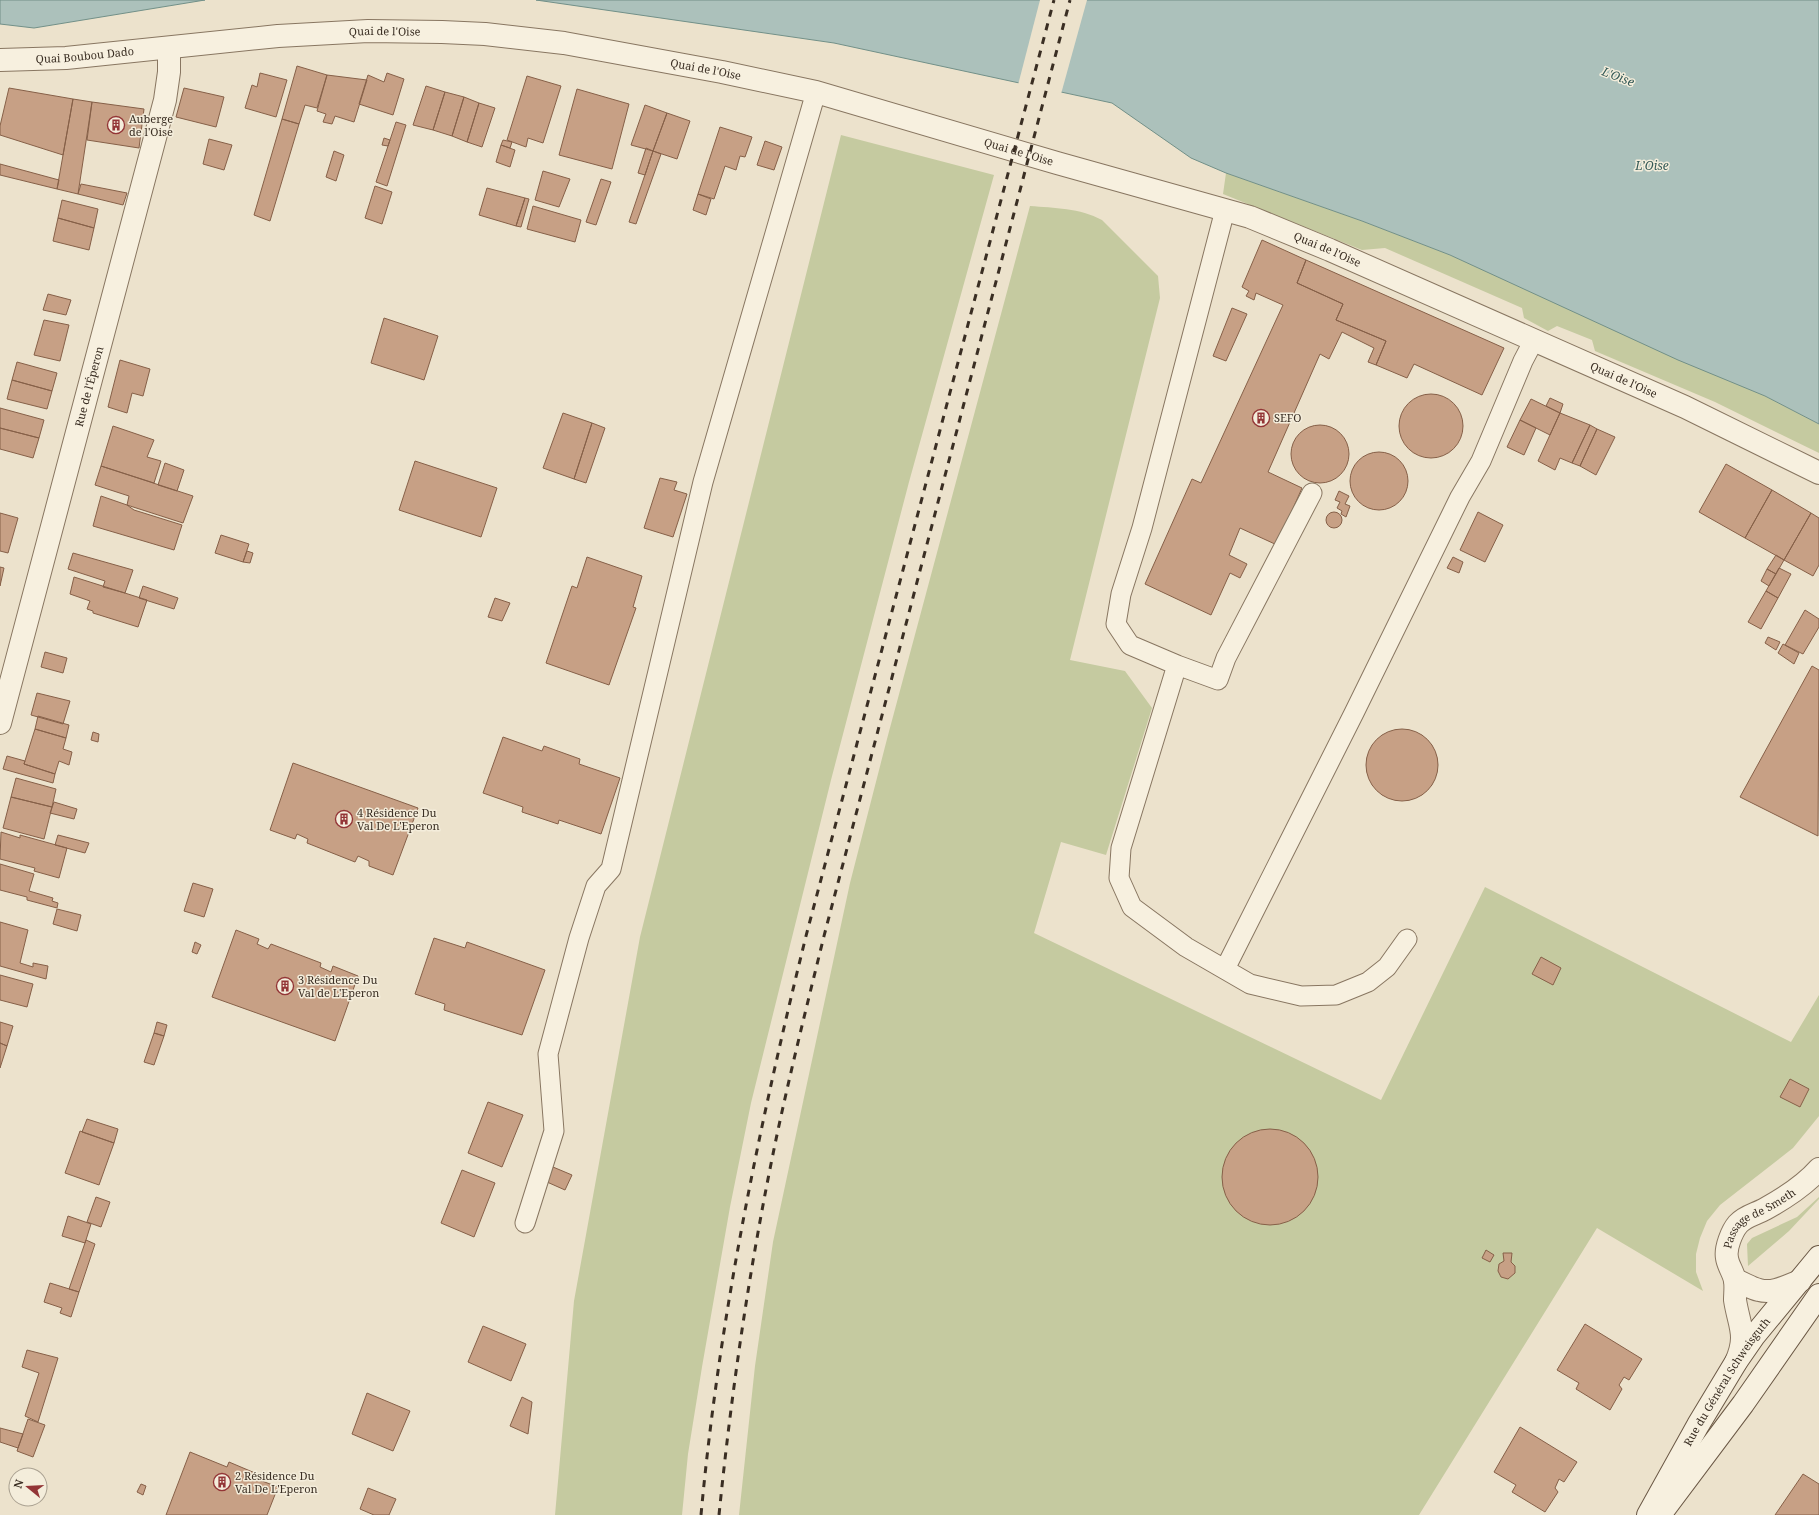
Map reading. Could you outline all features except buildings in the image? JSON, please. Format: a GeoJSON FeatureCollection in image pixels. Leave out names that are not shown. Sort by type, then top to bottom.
{"type":"FeatureCollection","features":[{"type":"Feature","properties":{"kind":"street","name":"Quai de l'Oise"},"geometry":{"type":"LineString","coordinates":[[170,48],[278,36],[368,31],[485,34],[571,45],[722,72],[816,92],[1056,163],[1250,217],[1330,250],[1685,407],[1819,473]]}},
{"type":"Feature","properties":{"kind":"street","name":"Quai Boubou Dado"},"geometry":{"type":"LineString","coordinates":[[0,60],[66,58],[170,48]]}},
{"type":"Feature","properties":{"kind":"street","name":"Rue de l'Éperon"},"geometry":{"type":"LineString","coordinates":[[0,723],[165,100],[169,72],[170,48]]}},
{"type":"Feature","properties":{"kind":"street","name":"Passage de Smeth"},"geometry":{"type":"LineString","coordinates":[[1736,1362],[1741,1349],[1742,1336],[1735,1300],[1735,1280],[1726,1257],[1728,1245],[1738,1224],[1747,1217],[1779,1201],[1808,1181],[1819,1169]]}},
{"type":"Feature","properties":{"kind":"street","name":"Rue du Général Schweisguth"},"geometry":{"type":"LineString","coordinates":[[1648,1515],[1698,1425],[1736,1362],[1819,1257]]}},
{"type":"Feature","properties":{"kind":"street"},"geometry":{"type":"LineString","coordinates":[[1735,1280],[1759,1290],[1766,1291],[1780,1289],[1800,1281]]}},
{"type":"Feature","properties":{"kind":"street","name":"Rue du Général Schweisguth"},"geometry":{"type":"LineString","coordinates":[[1660,1515],[1743,1404],[1819,1296]]}},
{"type":"Feature","properties":{"kind":"lane"},"geometry":{"type":"LineString","coordinates":[[525,1223],[554,1131],[548,1054],[578,938],[596,886],[611,869],[703,482],[816,92]]}},
{"type":"Feature","properties":{"kind":"lane"},"geometry":{"type":"LineString","coordinates":[[1225,210],[1142,528],[1121,594],[1116,624],[1130,645],[1177,665],[1218,680],[1226,658],[1312,493]]}},
{"type":"Feature","properties":{"kind":"lane"},"geometry":{"type":"LineString","coordinates":[[1225,969],[1354,713],[1460,497],[1481,461],[1523,361],[1534,340]]}},
{"type":"Feature","properties":{"kind":"lane"},"geometry":{"type":"LineString","coordinates":[[1177,665],[1121,848],[1119,878],[1132,907],[1186,947],[1250,984],[1301,996],[1336,995],[1368,982],[1387,967],[1407,939]]}},
{"type":"Feature","properties":{"kind":"green space"},"geometry":{"type":"Polygon","coordinates":[[[841,135],[994,175],[909,482],[831,780],[751,1103],[730,1207],[702,1367],[688,1454],[682,1515],[555,1515],[574,1301],[640,937],[841,135]]]}},
{"type":"Feature","properties":{"kind":"green space"},"geometry":{"type":"Polygon","coordinates":[[[1226,173],[1362,221],[1450,255],[1765,396],[1819,424],[1819,453],[1715,402],[1595,351],[1592,340],[1557,326],[1548,331],[1524,318],[1522,308],[1385,248],[1362,250],[1223,194],[1226,173]]]}},
{"type":"Feature","properties":{"kind":"green space"},"geometry":{"type":"Polygon","coordinates":[[[1030,206],[1076,211],[1102,220],[1158,276],[1160,298],[1070,660],[1125,671],[1152,708],[1106,855],[1061,842],[1034,933],[1381,1100],[1485,887],[1791,1042],[1819,995],[1819,1116],[1793,1148],[1720,1205],[1707,1221],[1700,1238],[1696,1254],[1696,1272],[1703,1291],[1597,1228],[1419,1515],[739,1515],[755,1366],[773,1242],[850,883],[887,739],[1030,206]]]}},
{"type":"Feature","properties":{"kind":"green space"},"geometry":{"type":"Polygon","coordinates":[[[1819,1197],[1819,1199],[1789,1231],[1748,1266],[1747,1244],[1752,1238],[1797,1217],[1819,1197]]]}},
{"type":"Feature","properties":{"kind":"water"},"geometry":{"type":"Polygon","coordinates":[[[0,0],[205,0],[34,28],[0,24],[0,0]]]}},
{"type":"Feature","properties":{"kind":"water","name":"L’Oise"},"geometry":{"type":"Polygon","coordinates":[[[536,0],[1819,0],[1819,424],[1765,396],[1678,360],[1450,255],[1362,221],[1226,173],[1191,158],[1112,103],[834,43],[536,0]]]}},
{"type":"Feature","properties":{"kind":"pier"},"geometry":{"type":"Polygon","coordinates":[[[1040,0],[1087,0],[1061,94],[1018,85],[1040,0]]]}},
{"type":"Feature","properties":{"kind":"railway"},"geometry":{"type":"LineString","coordinates":[[701,1515],[718,1369],[743,1223],[772,1079],[806,936],[1054,0]]}},
{"type":"Feature","properties":{"kind":"railway"},"geometry":{"type":"LineString","coordinates":[[719,1515],[743,1322],[768,1178],[789,1081],[824,936],[1070,0]]}},
{"type":"Feature","properties":{"kind":"place","name":"Auberge de l'Oise"},"geometry":{"type":"Point","coordinates":[116,125]}},
{"type":"Feature","properties":{"kind":"place","name":"SEFO"},"geometry":{"type":"Point","coordinates":[1261,418]}},
{"type":"Feature","properties":{"kind":"place","name":"4 Résidence Du Val De L'Eperon"},"geometry":{"type":"Point","coordinates":[344,819]}},
{"type":"Feature","properties":{"kind":"place","name":"3 Résidence Du Val de L'Eperon"},"geometry":{"type":"Point","coordinates":[285,986]}},
{"type":"Feature","properties":{"kind":"place","name":"2 Résidence Du Val De L'Eperon"},"geometry":{"type":"Point","coordinates":[222,1482]}},
{"type":"Feature","properties":{"kind":"water label","name":"L'Oise"},"geometry":{"type":"Point","coordinates":[1618,77]}}]}
